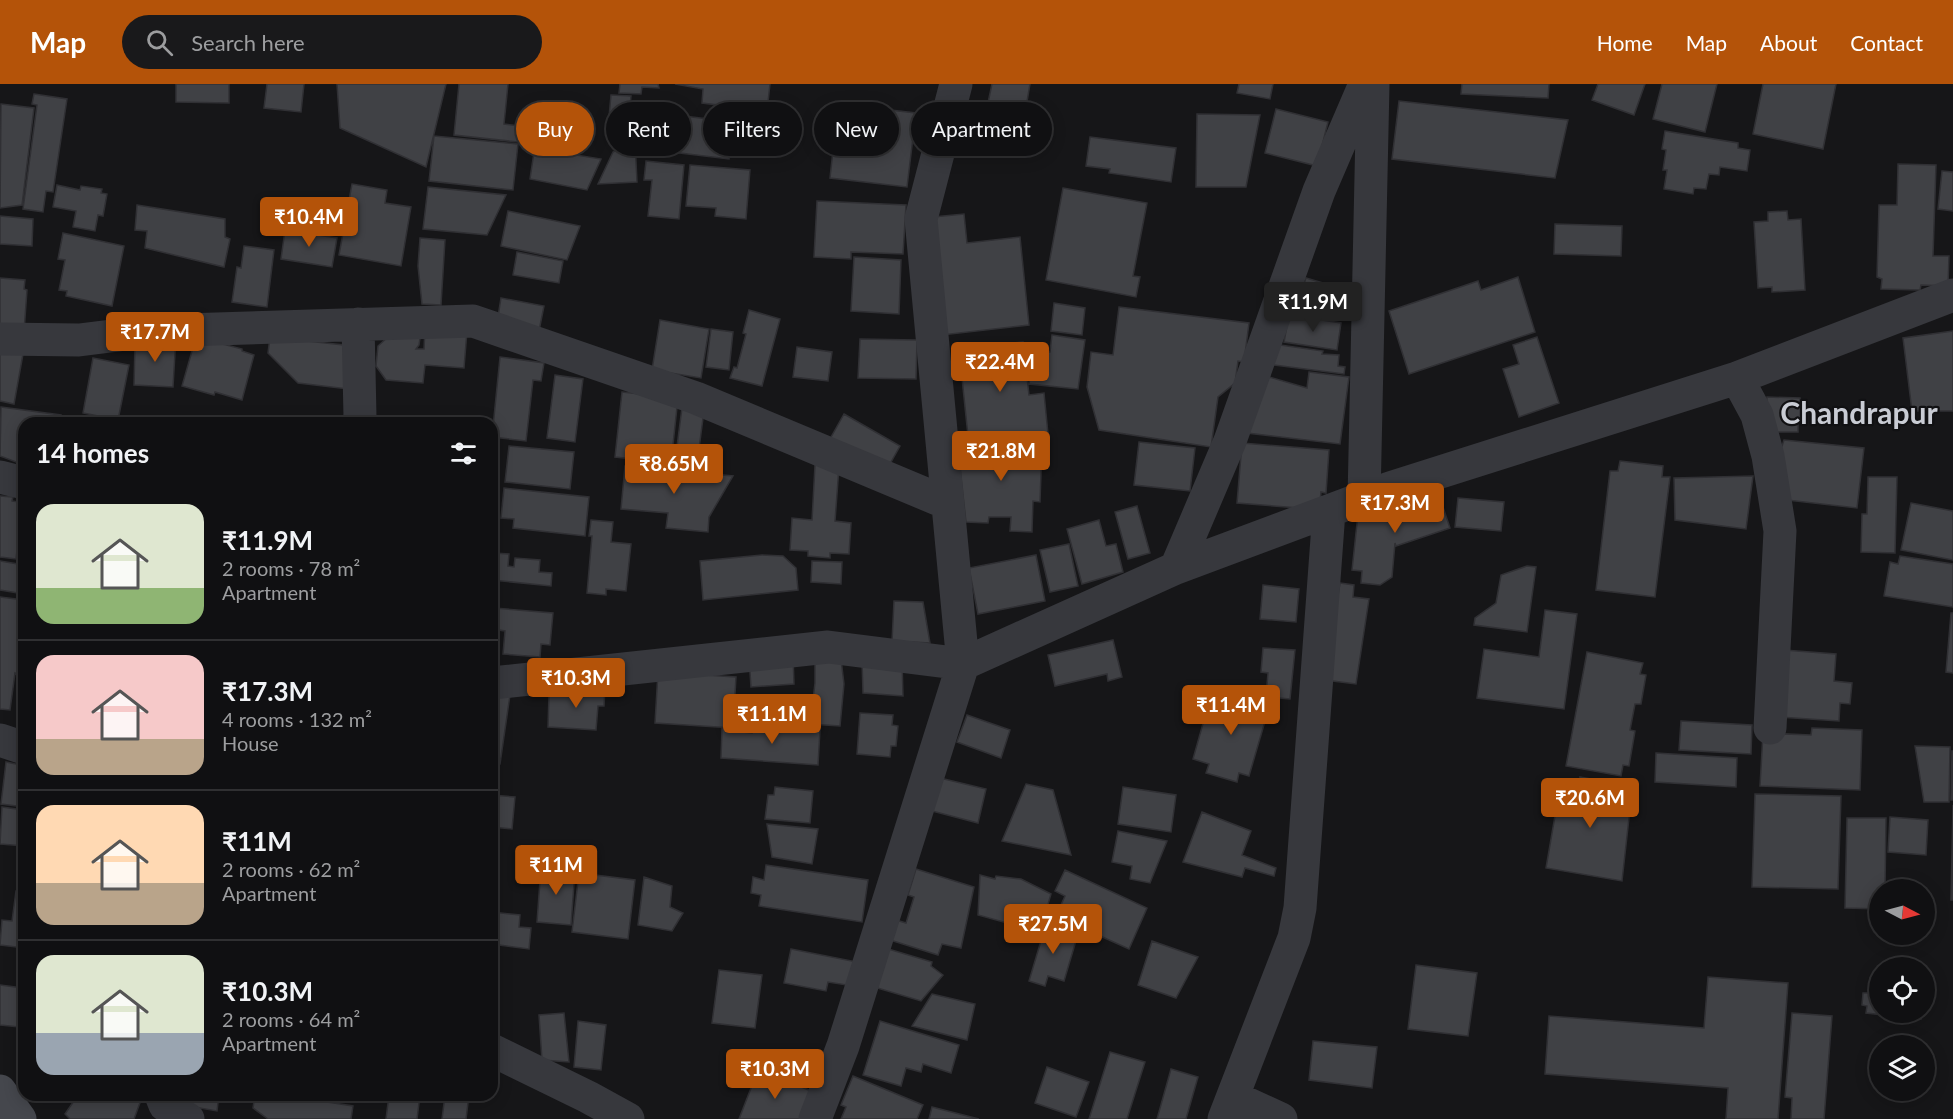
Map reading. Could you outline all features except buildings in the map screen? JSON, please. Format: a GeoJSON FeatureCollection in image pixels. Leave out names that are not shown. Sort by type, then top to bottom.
{"type":"FeatureCollection","features":[{"type":"Feature","properties":{"kind":"street"},"geometry":{"type":"LineString","coordinates":[[815,1119],[843,1046],[963,664],[921,219],[956,84]]}},
{"type":"Feature","properties":{"kind":"street"},"geometry":{"type":"LineString","coordinates":[[1176,568],[1230,441],[1319,191],[1365,84]]}},
{"type":"Feature","properties":{"kind":"street"},"geometry":{"type":"LineString","coordinates":[[1364,499],[1373,84]]}},
{"type":"Feature","properties":{"kind":"street"},"geometry":{"type":"LineString","coordinates":[[498,682],[828,647],[963,664],[1176,568],[1390,488],[1737,378],[1953,295]]}},
{"type":"Feature","properties":{"kind":"street"},"geometry":{"type":"LineString","coordinates":[[0,339],[79,340],[151,331],[473,321],[696,398],[947,503]]}},
{"type":"Feature","properties":{"kind":"street"},"geometry":{"type":"LineString","coordinates":[[358,324],[360,417]]}},
{"type":"Feature","properties":{"kind":"street"},"geometry":{"type":"LineString","coordinates":[[1737,378],[1757,415],[1763,435],[1780,531],[1770,728]]}},
{"type":"Feature","properties":{"kind":"street"},"geometry":{"type":"LineString","coordinates":[[0,477],[18,482]]}},
{"type":"Feature","properties":{"kind":"street"},"geometry":{"type":"LineString","coordinates":[[1281,1119],[1229,1108],[1294,938],[1300,908],[1329,512]]}},
{"type":"Feature","properties":{"kind":"street"},"geometry":{"type":"LineString","coordinates":[[0,740],[18,746]]}},
{"type":"Feature","properties":{"kind":"street"},"geometry":{"type":"LineString","coordinates":[[498,1054],[583,1108],[628,1119]]}},
{"type":"Feature","properties":{"kind":"street"},"geometry":{"type":"LineString","coordinates":[[0,1091],[20,1119]]}},
{"type":"Feature","properties":{"kind":"street"},"geometry":{"type":"LineString","coordinates":[[163,1101],[165,1105],[188,1119]]}},
{"type":"Feature","properties":{"kind":"district","name":"Chandrapur"},"geometry":{"type":"Point","coordinates":[1859,414]}}]}
